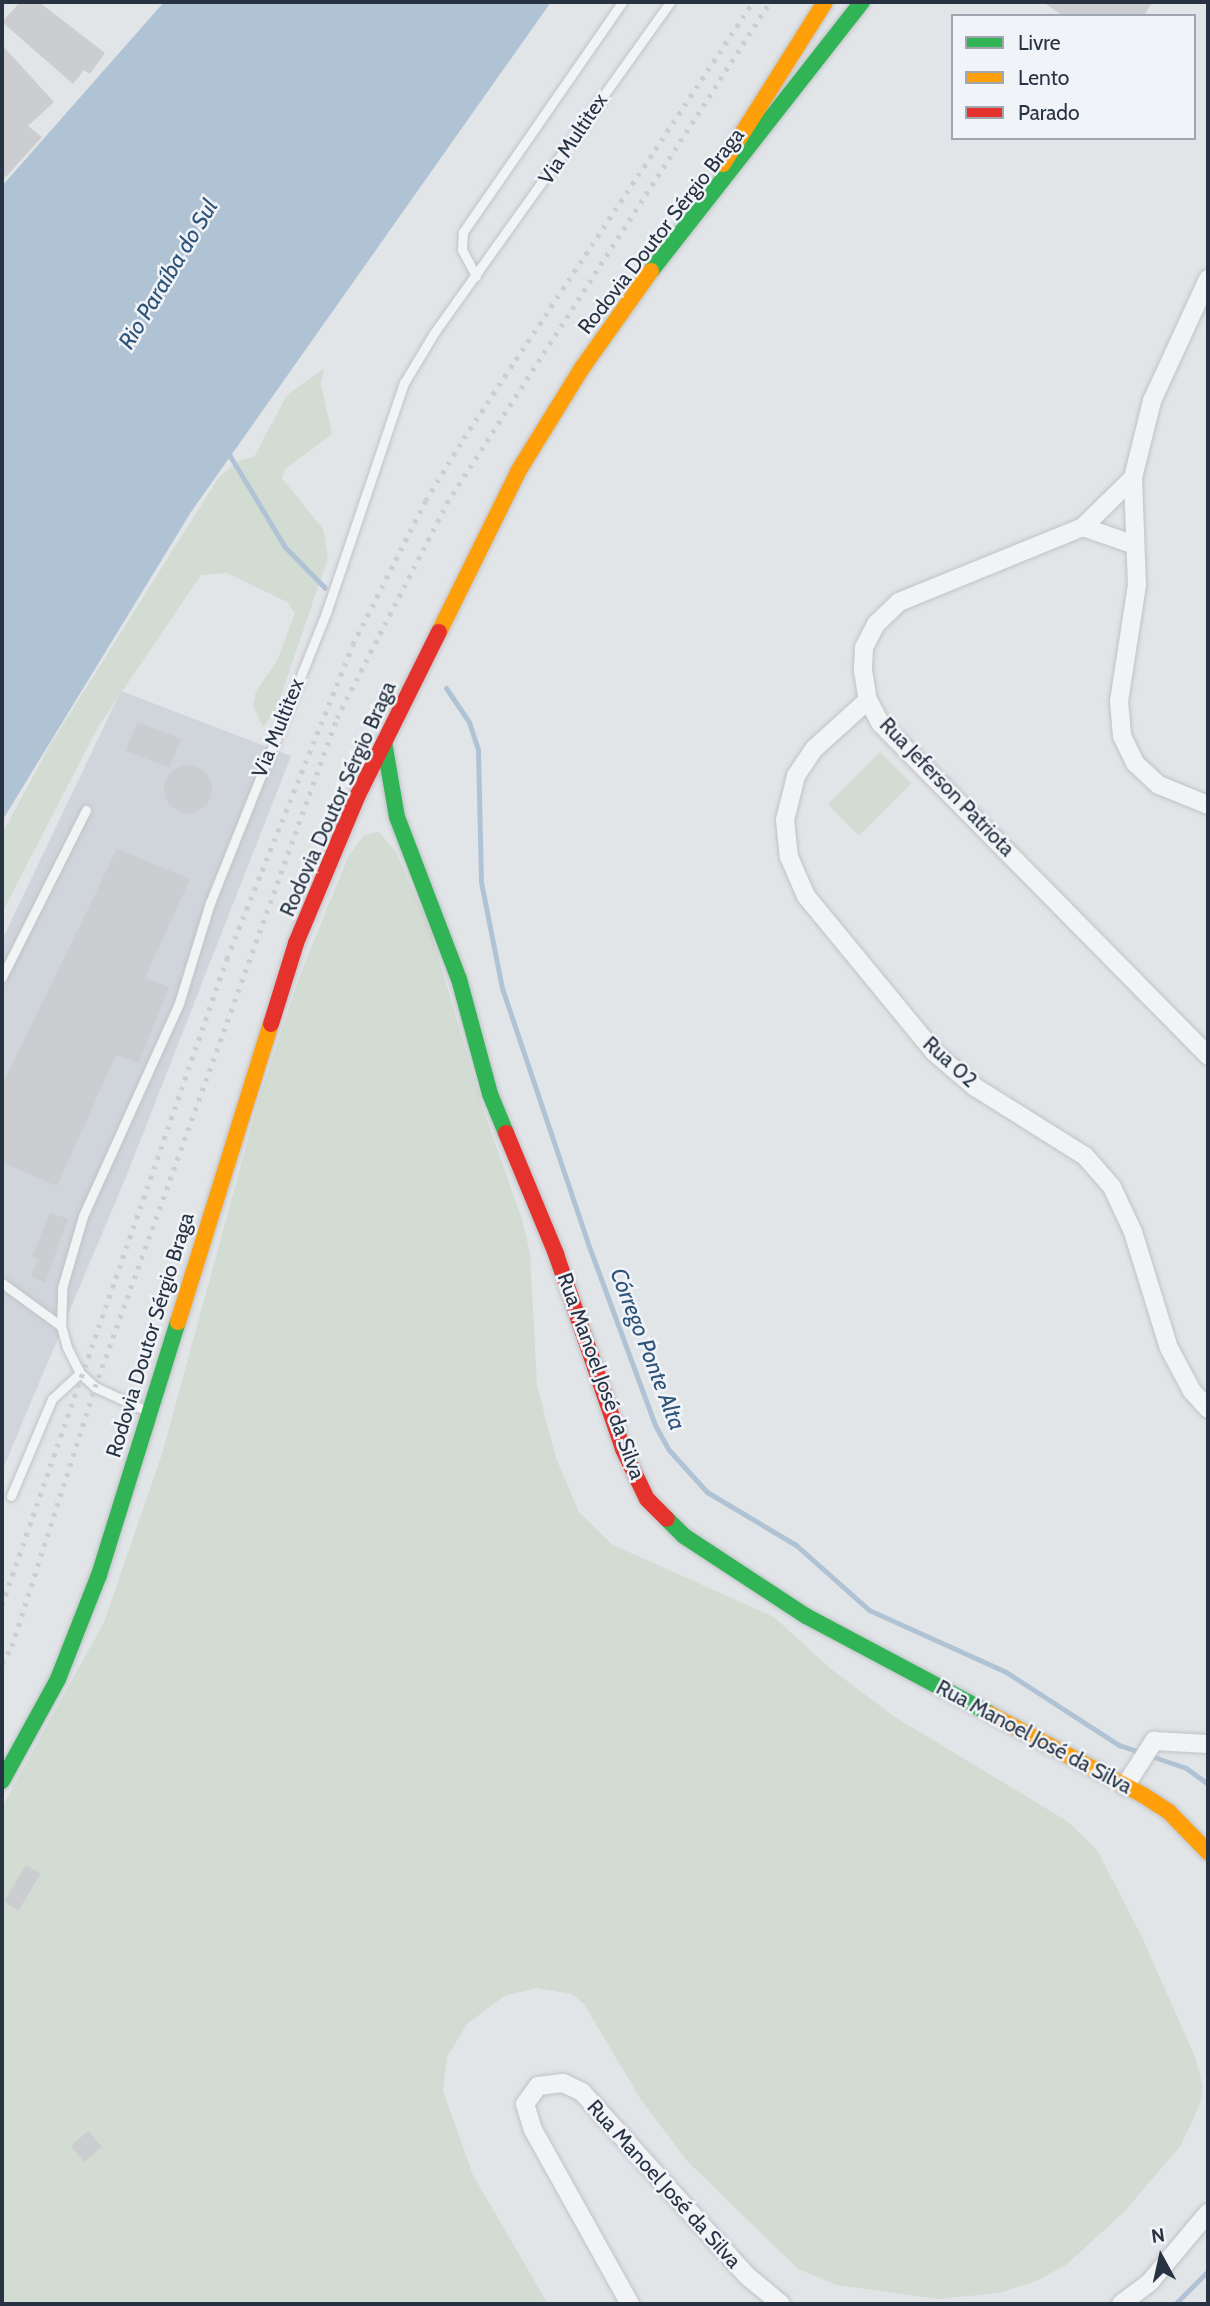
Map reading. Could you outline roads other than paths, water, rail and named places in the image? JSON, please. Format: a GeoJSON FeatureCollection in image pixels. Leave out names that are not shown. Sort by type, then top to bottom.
{"type":"FeatureCollection","features":[{"type":"Feature","properties":{"kind":"main road"},"geometry":{"type":"LineString","coordinates":[[680,236],[825,2]]}},
{"type":"Feature","properties":{"kind":"main road","name":"Rodovia Doutor Sérgio Braga"},"geometry":{"type":"LineString","coordinates":[[2,1781],[58,1679],[77,1634],[296,943],[345,824],[384,742],[519,470],[582,368],[680,236],[748,153],[862,2]]}},
{"type":"Feature","properties":{"kind":"main road","name":"Rua Manoel José da Silva"},"geometry":{"type":"LineString","coordinates":[[384,742],[397,817],[459,979],[490,1094],[556,1254],[623,1449],[647,1499],[684,1536],[806,1616],[1125,1786],[1169,1812],[1208,1852]]}},
{"type":"Feature","properties":{"kind":"main road"},"geometry":{"type":"LineString","coordinates":[[345,824],[362,811],[374,809],[397,817]]}},
{"type":"Feature","properties":{"kind":"street"},"geometry":{"type":"LineString","coordinates":[[1208,279],[1152,401],[1133,478],[1137,585],[1119,701],[1122,736],[1135,763],[1159,785],[1208,805]]}},
{"type":"Feature","properties":{"kind":"street","name":"Rua Jeferson Patriota"},"geometry":{"type":"LineString","coordinates":[[1133,478],[1083,527],[899,602],[876,624],[864,648],[868,700],[881,724],[1208,1056]]}},
{"type":"Feature","properties":{"kind":"street"},"geometry":{"type":"LineString","coordinates":[[1083,527],[1135,545]]}},
{"type":"Feature","properties":{"kind":"street","name":"Rua 02"},"geometry":{"type":"LineString","coordinates":[[868,700],[830,731],[796,776],[785,820],[789,857],[806,896],[933,1052],[975,1087],[1085,1156],[1112,1187],[1133,1232],[1169,1348],[1192,1391],[1208,1409]]}},
{"type":"Feature","properties":{"kind":"street"},"geometry":{"type":"LineString","coordinates":[[1125,1786],[1150,1744],[1165,1738],[1208,1744]]}},
{"type":"Feature","properties":{"kind":"street","name":"Rua Manoel José da Silva"},"geometry":{"type":"LineString","coordinates":[[630,2304],[533,2130],[526,2104],[528,2093],[538,2086],[563,2083],[582,2092],[746,2275],[781,2304]]}},
{"type":"Feature","properties":{"kind":"street"},"geometry":{"type":"LineString","coordinates":[[1121,2304],[1150,2282],[1208,2213]]}},
{"type":"Feature","properties":{"kind":"lane","name":"Via Multitex"},"geometry":{"type":"LineString","coordinates":[[476,276],[462,250],[463,232],[622,2]]}},
{"type":"Feature","properties":{"kind":"lane","name":"Via Multitex"},"geometry":{"type":"LineString","coordinates":[[61,1326],[62,1288],[70,1253],[94,1188],[179,1003],[210,903],[326,612],[404,383],[476,276],[670,2]]}},
{"type":"Feature","properties":{"kind":"lane"},"geometry":{"type":"LineString","coordinates":[[2,977],[86,810]]}},
{"type":"Feature","properties":{"kind":"lane"},"geometry":{"type":"LineString","coordinates":[[2,1283],[61,1326],[80,1373],[94,1387],[147,1411]]}},
{"type":"Feature","properties":{"kind":"lane"},"geometry":{"type":"LineString","coordinates":[[11,1496],[52,1399],[80,1373]]}},
{"type":"Feature","properties":{"kind":"water","name":"Rio Paraíba do Sul"},"geometry":{"type":"Polygon","coordinates":[[[164,2],[551,2],[191,512],[2,821],[2,186],[164,2]]]}},
{"type":"Feature","properties":{"kind":"waterway"},"geometry":{"type":"LineString","coordinates":[[230,456],[285,547],[325,588]]}},
{"type":"Feature","properties":{"kind":"waterway","name":"Córrego Ponte Alta"},"geometry":{"type":"LineString","coordinates":[[446,688],[469,722],[478,750],[481,882],[502,988],[587,1241],[655,1425],[669,1450],[707,1492],[796,1545],[869,1610],[1006,1672],[1119,1745],[1186,1768],[1208,1784]]}},
{"type":"Feature","properties":{"kind":"waterway","name":"Córrego Ponte Alta"},"geometry":{"type":"LineString","coordinates":[[1175,2304],[1208,2271]]}},
{"type":"Feature","properties":{"kind":"railway"},"geometry":{"type":"LineString","coordinates":[[2,1605],[227,958],[353,644],[426,500],[464,438],[753,2]]}},
{"type":"Feature","properties":{"kind":"railway"},"geometry":{"type":"LineString","coordinates":[[2,1663],[12,1646],[95,1387],[337,718],[447,503],[770,2]]}}]}
